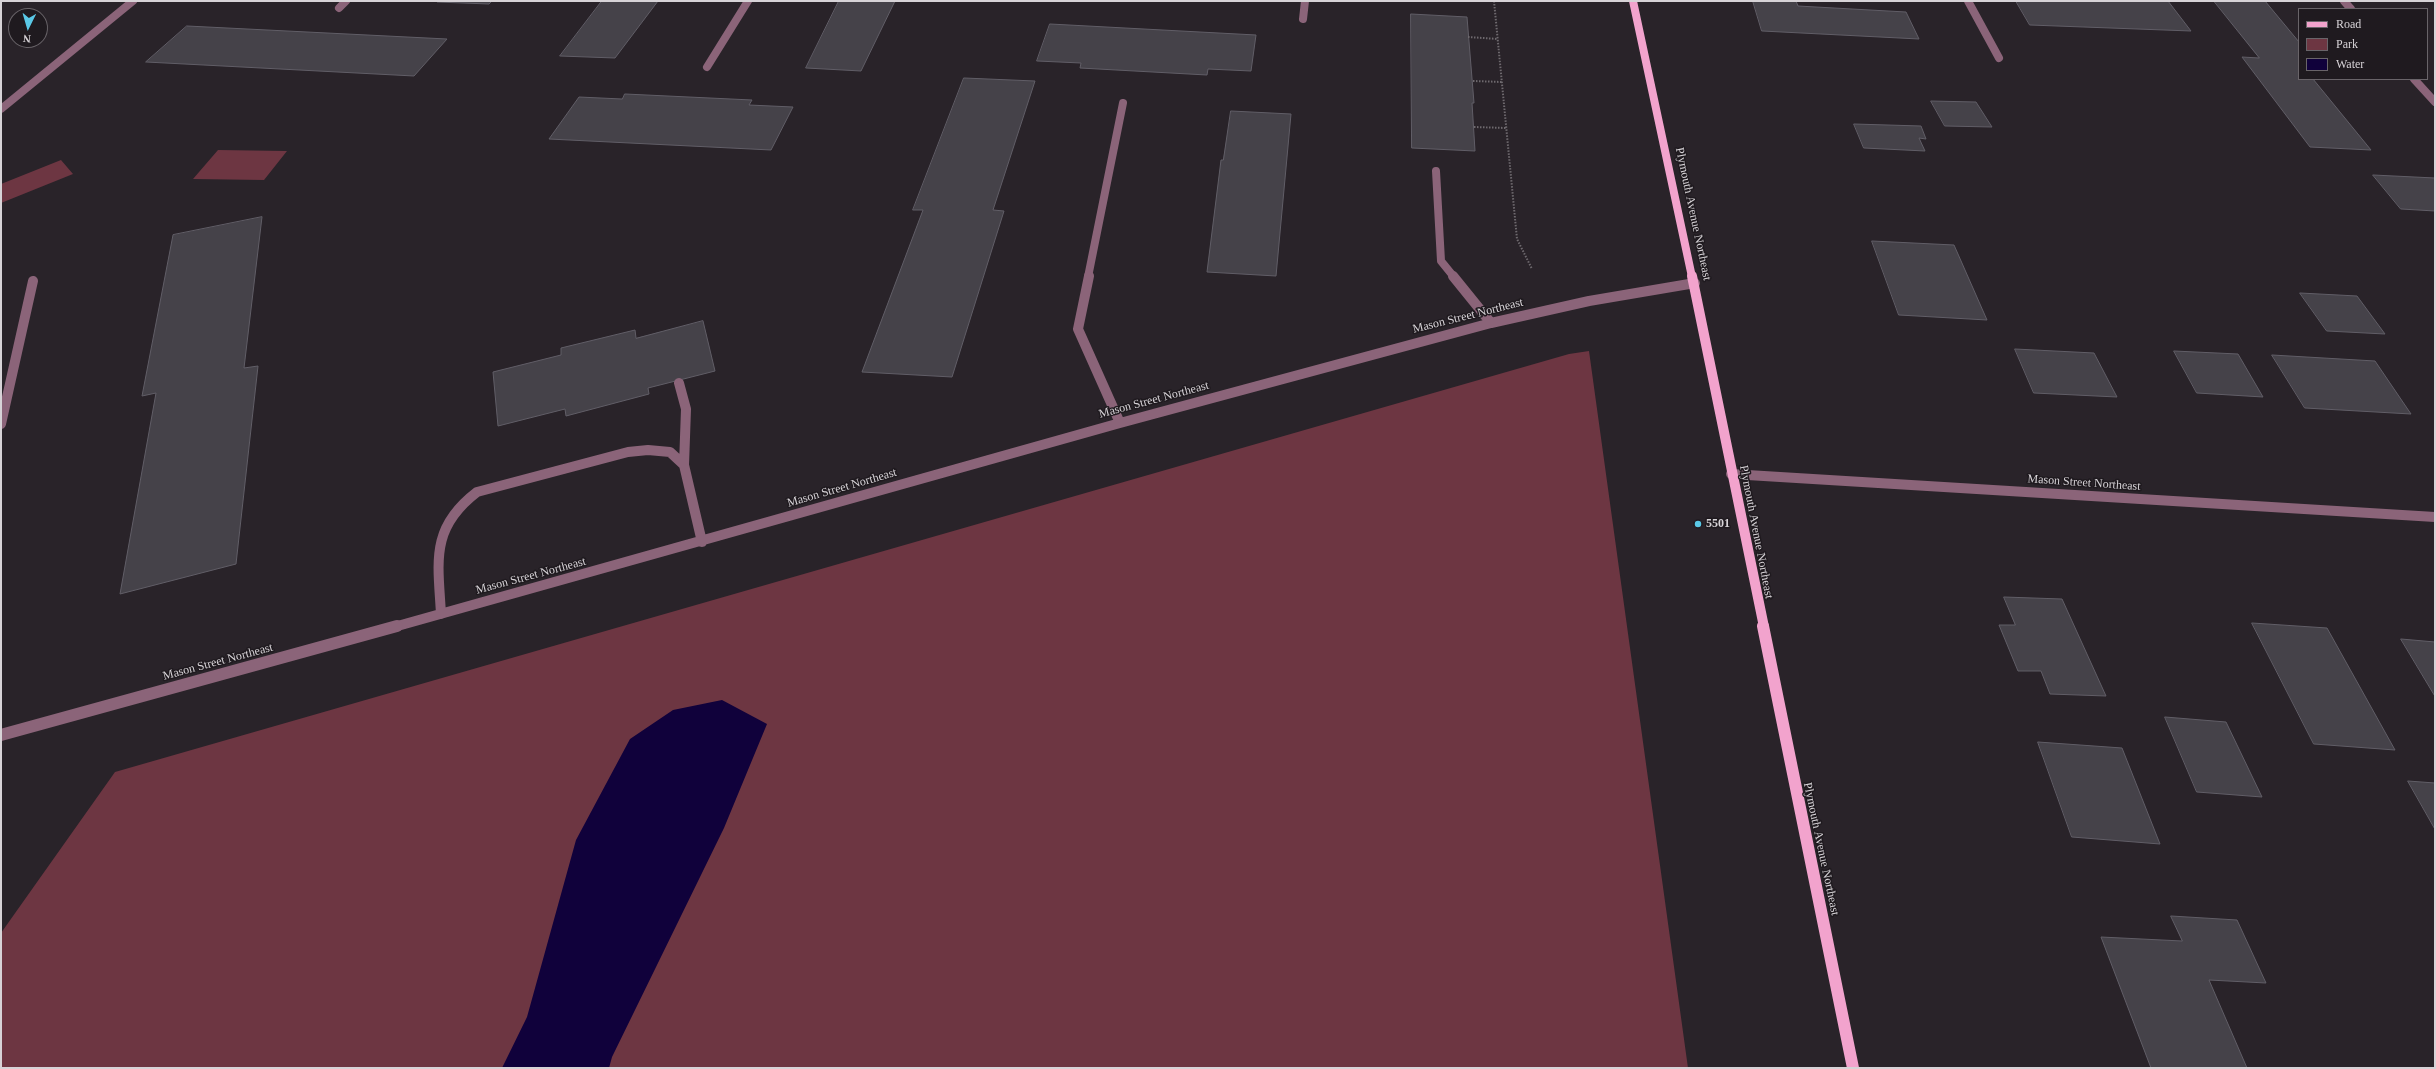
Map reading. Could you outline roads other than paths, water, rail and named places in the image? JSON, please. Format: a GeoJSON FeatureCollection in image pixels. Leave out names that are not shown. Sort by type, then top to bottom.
{"type":"FeatureCollection","features":[{"type":"Feature","properties":{"kind":"main road","name":"Plymouth Avenue Northeast"},"geometry":{"type":"LineString","coordinates":[[1633,1],[1695,283],[1731,474],[1853,1068]]}},
{"type":"Feature","properties":{"kind":"street"},"geometry":{"type":"LineString","coordinates":[[1,109],[133,1]]}},
{"type":"Feature","properties":{"kind":"street"},"geometry":{"type":"LineString","coordinates":[[339,8],[346,1]]}},
{"type":"Feature","properties":{"kind":"street"},"geometry":{"type":"LineString","coordinates":[[707,67],[748,1]]}},
{"type":"Feature","properties":{"kind":"street"},"geometry":{"type":"LineString","coordinates":[[1303,19],[1305,1]]}},
{"type":"Feature","properties":{"kind":"street"},"geometry":{"type":"LineString","coordinates":[[1968,1],[2000,58]]}},
{"type":"Feature","properties":{"kind":"street"},"geometry":{"type":"LineString","coordinates":[[2415,80],[2435,102]]}},
{"type":"Feature","properties":{"kind":"street"},"geometry":{"type":"LineString","coordinates":[[1120,423],[1078,329],[1123,103]]}},
{"type":"Feature","properties":{"kind":"street"},"geometry":{"type":"LineString","coordinates":[[1436,172],[1441,261],[1491,323]]}},
{"type":"Feature","properties":{"kind":"street"},"geometry":{"type":"LineString","coordinates":[[1,424],[33,281]]}},
{"type":"Feature","properties":{"kind":"street","name":"Mason Street Northeast"},"geometry":{"type":"LineString","coordinates":[[1,735],[702,542],[1120,423],[1491,323],[1588,301],[1695,283]]}},
{"type":"Feature","properties":{"kind":"street"},"geometry":{"type":"LineString","coordinates":[[679,383],[686,409],[684,465],[702,542]]}},
{"type":"Feature","properties":{"kind":"street"},"geometry":{"type":"LineString","coordinates":[[441,614],[439,555],[441,534],[447,519],[462,501],[477,492],[628,452],[648,450],[670,452],[684,465]]}},
{"type":"Feature","properties":{"kind":"street","name":"Mason Street Northeast"},"geometry":{"type":"LineString","coordinates":[[1731,474],[2435,517]]}},
{"type":"Feature","properties":{"kind":"water"},"geometry":{"type":"Polygon","coordinates":[[[722,700],[767,724],[724,828],[612,1057],[609,1068],[502,1068],[527,1017],[576,840],[630,739],[673,710],[722,700]]]}},
{"type":"Feature","properties":{"kind":"place","name":"5501"},"geometry":{"type":"Point","coordinates":[1698,524]}}]}
